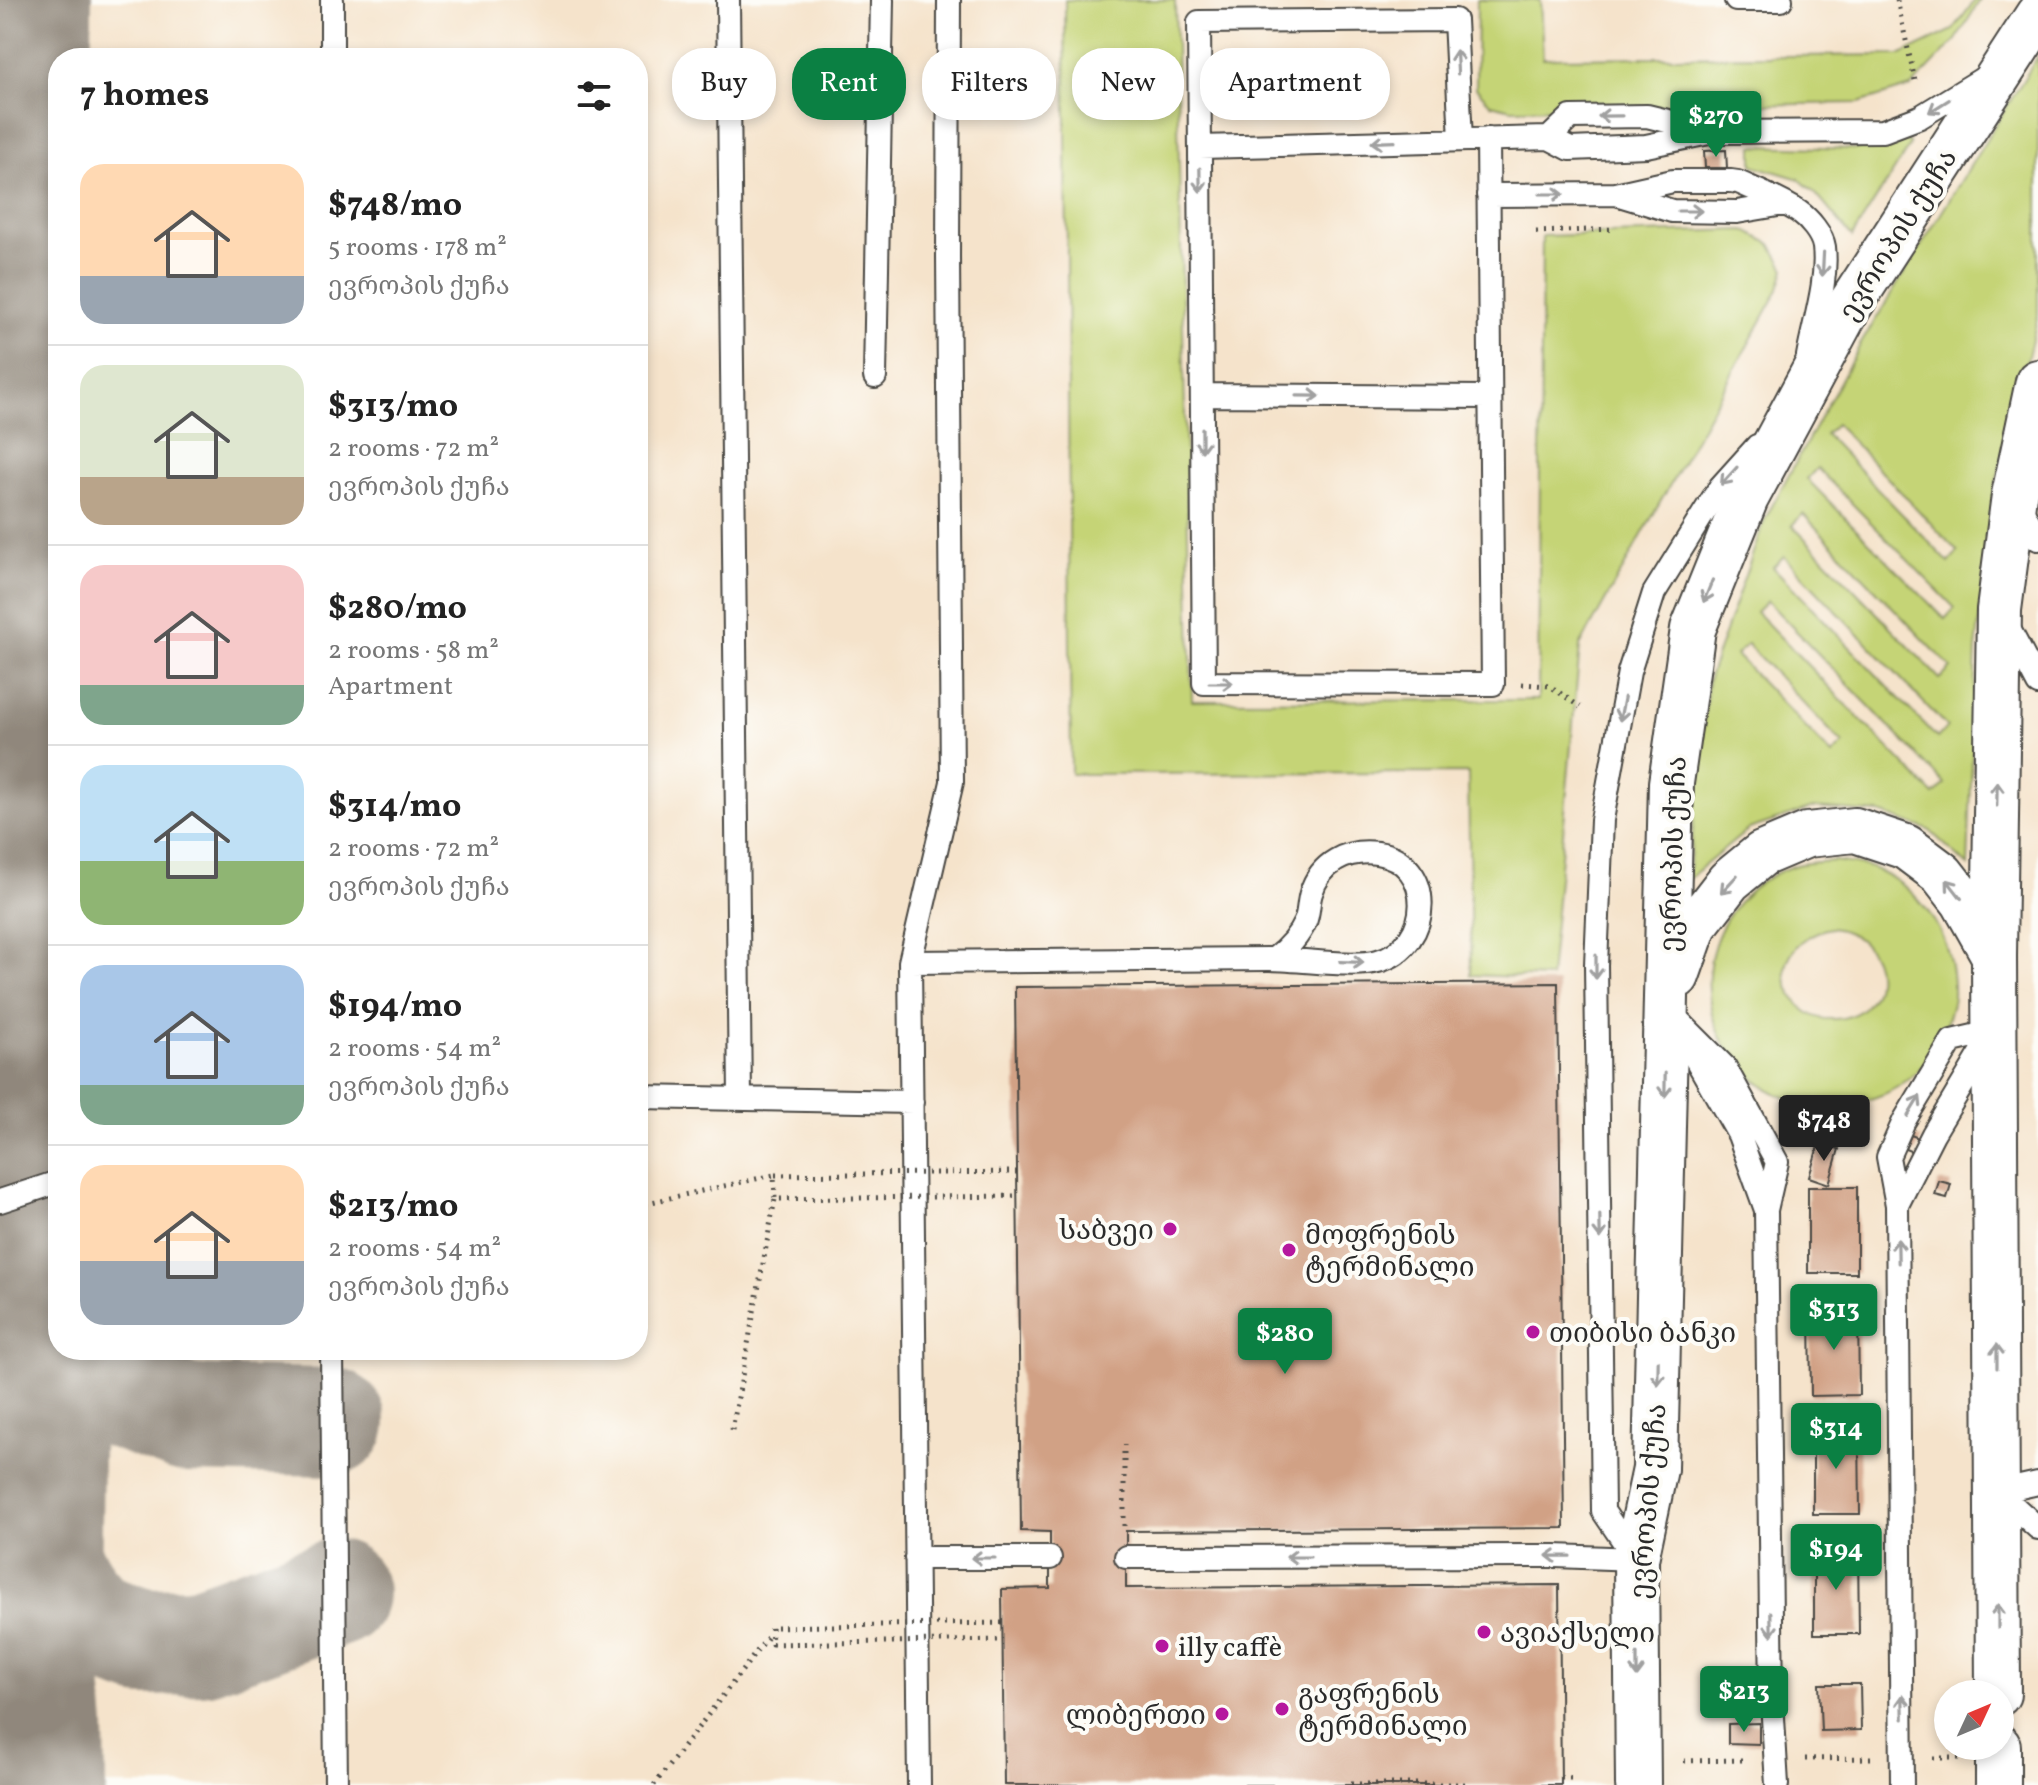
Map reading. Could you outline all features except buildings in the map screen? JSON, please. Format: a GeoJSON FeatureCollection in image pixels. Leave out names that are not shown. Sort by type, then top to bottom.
{"type":"FeatureCollection","features":[{"type":"Feature","properties":{"kind":"main road","name":"ევროპის ქუჩა"},"geometry":{"type":"LineString","coordinates":[[1638,1785],[1636,1559],[1655,1469],[1671,783],[1693,629],[1746,498],[1848,308],[2038,15]]}},
{"type":"Feature","properties":{"kind":"main road"},"geometry":{"type":"LineString","coordinates":[[1999,1680],[2018,1488],[1995,1031],[1999,610],[2014,495],[2038,382]]}},
{"type":"Feature","properties":{"kind":"main road"},"geometry":{"type":"LineString","coordinates":[[1666,1008],[1695,925],[1729,881],[1762,854],[1807,835],[1855,830],[1906,847],[1942,874],[1963,901],[1994,956]]}},
{"type":"Feature","properties":{"kind":"lane"},"geometry":{"type":"LineString","coordinates":[[332,0],[332,48]]}},
{"type":"Feature","properties":{"kind":"lane"},"geometry":{"type":"LineString","coordinates":[[728,0],[740,1099]]}},
{"type":"Feature","properties":{"kind":"lane"},"geometry":{"type":"LineString","coordinates":[[875,377],[882,0]]}},
{"type":"Feature","properties":{"kind":"lane"},"geometry":{"type":"LineString","coordinates":[[919,1785],[910,962],[952,782],[949,0]]}},
{"type":"Feature","properties":{"kind":"lane"},"geometry":{"type":"LineString","coordinates":[[1736,0],[1781,0]]}},
{"type":"Feature","properties":{"kind":"lane"},"geometry":{"type":"LineString","coordinates":[[1461,140],[1455,20],[1199,22],[1204,683],[1493,684],[1488,139]]}},
{"type":"Feature","properties":{"kind":"lane"},"geometry":{"type":"LineString","coordinates":[[1200,147],[1549,138],[1570,149],[1646,146],[1714,132],[1883,131],[1920,117],[2005,65]]}},
{"type":"Feature","properties":{"kind":"lane"},"geometry":{"type":"LineString","coordinates":[[1549,138],[1571,117],[1647,116],[1714,132]]}},
{"type":"Feature","properties":{"kind":"lane"},"geometry":{"type":"LineString","coordinates":[[1488,195],[1615,194],[1673,181],[1738,182],[1801,214],[1824,244],[1823,273],[1800,397],[1720,487],[1654,593],[1629,672],[1602,820],[1596,965],[1603,1511],[1636,1559]]}},
{"type":"Feature","properties":{"kind":"lane"},"geometry":{"type":"LineString","coordinates":[[1202,395],[1488,397]]}},
{"type":"Feature","properties":{"kind":"lane"},"geometry":{"type":"LineString","coordinates":[[2014,495],[2038,539]]}},
{"type":"Feature","properties":{"kind":"lane"},"geometry":{"type":"LineString","coordinates":[[1999,610],[2038,684]]}},
{"type":"Feature","properties":{"kind":"lane"},"geometry":{"type":"LineString","coordinates":[[910,962],[1274,959],[1373,963],[1391,957],[1406,946],[1417,930],[1421,912],[1420,894],[1413,877],[1400,863],[1384,854],[1366,851],[1348,854],[1332,862],[1319,876],[1311,892],[1306,920],[1299,934],[1274,959]]}},
{"type":"Feature","properties":{"kind":"lane"},"geometry":{"type":"LineString","coordinates":[[1666,1008],[1739,1135],[1766,1210],[1777,1785]]}},
{"type":"Feature","properties":{"kind":"lane"},"geometry":{"type":"LineString","coordinates":[[1897,1205],[1933,1134],[1995,1031]]}},
{"type":"Feature","properties":{"kind":"lane"},"geometry":{"type":"LineString","coordinates":[[1902,1785],[1897,1205],[1888,1157],[1904,1121],[1952,1041],[1995,1031]]}},
{"type":"Feature","properties":{"kind":"lane"},"geometry":{"type":"LineString","coordinates":[[648,1097],[912,1102]]}},
{"type":"Feature","properties":{"kind":"lane"},"geometry":{"type":"LineString","coordinates":[[0,1201],[48,1185]]}},
{"type":"Feature","properties":{"kind":"lane"},"geometry":{"type":"LineString","coordinates":[[332,1360],[336,1785]]}},
{"type":"Feature","properties":{"kind":"lane"},"geometry":{"type":"LineString","coordinates":[[2018,1488],[2038,1528]]}},
{"type":"Feature","properties":{"kind":"lane"},"geometry":{"type":"LineString","coordinates":[[1126,1557],[1555,1556],[1636,1559]]}},
{"type":"Feature","properties":{"kind":"lane"},"geometry":{"type":"LineString","coordinates":[[916,1558],[1050,1558]]}},
{"type":"Feature","properties":{"kind":"path"},"geometry":{"type":"LineString","coordinates":[[1897,0],[1917,90]]}},
{"type":"Feature","properties":{"kind":"path"},"geometry":{"type":"LineString","coordinates":[[1493,684],[1550,686],[1580,707]]}},
{"type":"Feature","properties":{"kind":"path"},"geometry":{"type":"LineString","coordinates":[[648,1203],[774,1175],[1017,1172]]}},
{"type":"Feature","properties":{"kind":"path"},"geometry":{"type":"LineString","coordinates":[[732,1430],[775,1199],[774,1175]]}},
{"type":"Feature","properties":{"kind":"path"},"geometry":{"type":"LineString","coordinates":[[775,1199],[1017,1196]]}},
{"type":"Feature","properties":{"kind":"path"},"geometry":{"type":"LineString","coordinates":[[1123,1527],[1124,1445]]}},
{"type":"Feature","properties":{"kind":"path"},"geometry":{"type":"LineString","coordinates":[[1002,1623],[771,1627],[771,1633],[772,1644],[1003,1640]]}},
{"type":"Feature","properties":{"kind":"path"},"geometry":{"type":"LineString","coordinates":[[654,1785],[771,1633]]}},
{"type":"Feature","properties":{"kind":"path"},"geometry":{"type":"LineString","coordinates":[[1684,1761],[1903,1759],[1998,1763]]}},
{"type":"Feature","properties":{"kind":"path"},"geometry":{"type":"LineString","coordinates":[[1561,1778],[1575,1778]]}},
{"type":"Feature","properties":{"kind":"path"},"geometry":{"type":"LineString","coordinates":[[1351,1784],[1469,1784]]}},
{"type":"Feature","properties":{"kind":"green space"},"geometry":{"type":"Polygon","coordinates":[[[1065,0],[1175,0],[1176,48],[1072,48],[1072,120],[1178,120],[1192,701],[1538,700],[1542,236],[1744,230],[1771,244],[1785,269],[1778,291],[1580,646],[1550,978],[1471,975],[1468,773],[1071,774],[1065,0]]]}},
{"type":"Feature","properties":{"kind":"green space"},"geometry":{"type":"Polygon","coordinates":[[[1477,0],[1540,0],[1543,58],[1901,55],[1953,30],[1975,0],[1980,0],[1956,40],[1911,87],[1859,103],[1512,109],[1491,104],[1476,88],[1477,0]]]}},
{"type":"Feature","properties":{"kind":"green space"},"geometry":{"type":"Polygon","coordinates":[[[2038,56],[2038,316],[1994,492],[1976,649],[1968,866],[1929,830],[1880,813],[1813,808],[1749,829],[1688,879],[1708,680],[1765,519],[1860,345],[2038,56]],[[1836,424],[1825,434],[1949,563],[1958,552],[1836,424]],[[1817,468],[1807,479],[1945,619],[1955,608],[1817,468]],[[1803,514],[1792,525],[1940,679],[1951,668],[1803,514]],[[1784,556],[1773,567],[1937,738],[1947,727],[1784,556]],[[1767,601],[1756,612],[1934,795],[1945,784],[1767,601]],[[1747,644],[1736,655],[1832,755],[1843,744],[1747,644]]]}},
{"type":"Feature","properties":{"kind":"green space"},"geometry":{"type":"Polygon","coordinates":[[[1905,135],[1910,145],[1852,237],[1816,194],[1799,179],[1753,165],[1753,146],[1855,149],[1905,135]]]}},
{"type":"Feature","properties":{"kind":"green space"},"geometry":{"type":"Polygon","coordinates":[[[1835,861],[1877,870],[1895,880],[1924,906],[1943,939],[1949,957],[1953,997],[1939,1042],[1917,1072],[1886,1093],[1854,1105],[1832,1107],[1787,1098],[1752,1077],[1727,1049],[1713,1016],[1709,980],[1715,945],[1731,913],[1757,885],[1793,866],[1835,861]],[[1831,928],[1818,932],[1798,945],[1791,955],[1786,977],[1789,989],[1796,1001],[1812,1015],[1833,1019],[1853,1015],[1867,1005],[1875,991],[1877,976],[1874,960],[1865,945],[1851,934],[1831,928]]]}},
{"type":"Feature","properties":{"kind":"taxiway"},"geometry":{"type":"LineString","coordinates":[[38,0],[36,557],[44,833],[48,1219]]}},
{"type":"Feature","properties":{"kind":"taxiway"},"geometry":{"type":"LineString","coordinates":[[50,1360],[46,1669],[52,1785]]}},
{"type":"Feature","properties":{"kind":"taxiway"},"geometry":{"type":"LineString","coordinates":[[77,1360],[95,1381],[127,1397],[186,1419],[332,1422]]}},
{"type":"Feature","properties":{"kind":"taxiway"},"geometry":{"type":"LineString","coordinates":[[48,1562],[70,1599],[93,1625],[143,1642],[201,1641],[334,1593]]}},
{"type":"Feature","properties":{"kind":"place","name":"საბვეი"},"geometry":{"type":"Point","coordinates":[1170,1229]}},
{"type":"Feature","properties":{"kind":"place","name":"მოფრენის ტერმინალი"},"geometry":{"type":"Point","coordinates":[1289,1250]}},
{"type":"Feature","properties":{"kind":"place","name":"თიბისი ბანკი"},"geometry":{"type":"Point","coordinates":[1533,1332]}},
{"type":"Feature","properties":{"kind":"place","name":"ავიაქსელი"},"geometry":{"type":"Point","coordinates":[1484,1632]}},
{"type":"Feature","properties":{"kind":"place","name":"illy caffè"},"geometry":{"type":"Point","coordinates":[1162,1646]}},
{"type":"Feature","properties":{"kind":"place","name":"გაფრენის ტერმინალი"},"geometry":{"type":"Point","coordinates":[1282,1709]}},
{"type":"Feature","properties":{"kind":"place","name":"ლიბერთი"},"geometry":{"type":"Point","coordinates":[1222,1714]}}]}
